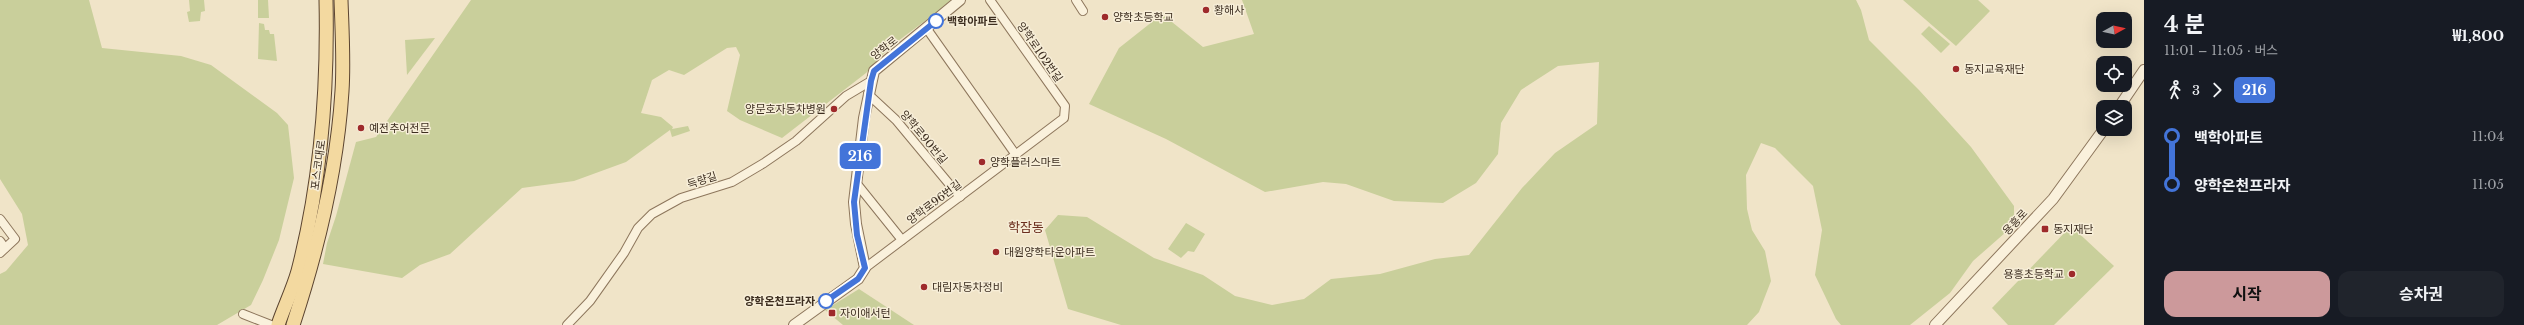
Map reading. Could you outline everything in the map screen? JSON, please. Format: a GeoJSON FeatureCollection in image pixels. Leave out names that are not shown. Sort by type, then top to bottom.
{"type":"FeatureCollection","features":[{"type":"Feature","properties":{"kind":"main road","name":"포스코대로"},"geometry":{"type":"LineString","coordinates":[[278,325],[297,272],[313,199],[326,93],[326,0]]}},
{"type":"Feature","properties":{"kind":"main road","name":"포스코대로"},"geometry":{"type":"LineString","coordinates":[[293,325],[311,270],[327,201],[342,90],[341,0]]}},
{"type":"Feature","properties":{"kind":"street","name":"양학로"},"geometry":{"type":"LineString","coordinates":[[865,268],[856,224],[854,202],[868,94],[874,71],[927,29],[960,0]]}},
{"type":"Feature","properties":{"kind":"street","name":"양학로102번길"},"geometry":{"type":"LineString","coordinates":[[990,0],[1065,106],[1064,118]]}},
{"type":"Feature","properties":{"kind":"street"},"geometry":{"type":"LineString","coordinates":[[1076,0],[1083,11]]}},
{"type":"Feature","properties":{"kind":"street"},"geometry":{"type":"LineString","coordinates":[[927,29],[1016,155]]}},
{"type":"Feature","properties":{"kind":"street"},"geometry":{"type":"LineString","coordinates":[[2124,100],[2144,70]]}},
{"type":"Feature","properties":{"kind":"street","name":"득량길"},"geometry":{"type":"LineString","coordinates":[[567,325],[590,301],[624,253],[638,228],[652,214],[681,198],[732,182],[764,163],[796,141],[846,96],[871,81]]}},
{"type":"Feature","properties":{"kind":"street","name":"양학로90번길"},"geometry":{"type":"LineString","coordinates":[[868,94],[896,120],[960,197]]}},
{"type":"Feature","properties":{"kind":"street","name":"양학로96번길"},"geometry":{"type":"LineString","coordinates":[[865,268],[1064,118]]}},
{"type":"Feature","properties":{"kind":"street","name":"용흥로"},"geometry":{"type":"LineString","coordinates":[[1935,325],[2053,199],[2099,136]]}},
{"type":"Feature","properties":{"kind":"street"},"geometry":{"type":"LineString","coordinates":[[857,184],[902,240]]}},
{"type":"Feature","properties":{"kind":"street"},"geometry":{"type":"LineString","coordinates":[[0,219],[15,239],[2,247]]}},
{"type":"Feature","properties":{"kind":"street"},"geometry":{"type":"LineString","coordinates":[[794,325],[858,279],[865,268]]}},
{"type":"Feature","properties":{"kind":"street"},"geometry":{"type":"LineString","coordinates":[[243,314],[272,325]]}},
{"type":"Feature","properties":{"kind":"green space"},"geometry":{"type":"Polygon","coordinates":[[[0,0],[89,0],[102,48],[181,56],[211,65],[277,113],[288,125],[294,178],[279,240],[251,305],[217,325],[0,325],[0,274],[6,271],[28,245],[22,214],[0,179],[0,0]]]}},
{"type":"Feature","properties":{"kind":"green space"},"geometry":{"type":"Polygon","coordinates":[[[189,0],[204,0],[205,11],[201,12],[200,21],[189,22],[187,12],[190,11],[189,0]]]}},
{"type":"Feature","properties":{"kind":"green space"},"geometry":{"type":"Polygon","coordinates":[[[258,0],[268,0],[269,18],[258,18],[258,0]]]}},
{"type":"Feature","properties":{"kind":"green space"},"geometry":{"type":"Polygon","coordinates":[[[471,0],[953,0],[890,47],[866,73],[782,138],[740,120],[727,111],[740,55],[736,47],[727,48],[684,75],[669,70],[652,80],[641,113],[661,117],[673,127],[672,129],[688,126],[690,131],[672,137],[670,130],[626,162],[574,181],[522,188],[450,254],[420,265],[402,278],[323,264],[327,243],[356,142],[376,137],[471,0]]]}},
{"type":"Feature","properties":{"kind":"green space"},"geometry":{"type":"Polygon","coordinates":[[[1242,0],[1856,0],[1861,10],[1869,40],[1919,90],[1971,147],[2014,206],[2014,225],[1973,261],[1950,293],[1910,325],[1841,325],[1836,319],[1815,275],[1822,230],[1813,186],[1775,148],[1761,143],[1746,175],[1747,209],[1752,230],[1765,251],[1771,281],[1759,312],[1747,325],[1121,325],[1068,309],[1045,230],[1058,215],[1087,217],[1154,258],[1203,275],[1235,296],[1272,305],[1304,299],[1331,279],[1380,274],[1435,259],[1469,255],[1522,188],[1555,153],[1597,124],[1599,62],[1558,66],[1521,90],[1501,123],[1498,154],[1476,183],[1443,203],[1394,201],[1346,184],[1323,182],[1265,192],[1166,139],[1089,104],[1119,48],[1162,14],[1203,47],[1254,34],[1242,0]]]}},
{"type":"Feature","properties":{"kind":"green space"},"geometry":{"type":"Polygon","coordinates":[[[1903,0],[1978,0],[1990,11],[1956,46],[1903,0]]]}},
{"type":"Feature","properties":{"kind":"green space"},"geometry":{"type":"Polygon","coordinates":[[[259,23],[264,24],[265,30],[269,30],[270,34],[274,34],[277,61],[258,59],[259,23]]]}},
{"type":"Feature","properties":{"kind":"green space"},"geometry":{"type":"Polygon","coordinates":[[[1929,26],[1950,44],[1941,53],[1921,34],[1929,26]]]}},
{"type":"Feature","properties":{"kind":"green space"},"geometry":{"type":"Polygon","coordinates":[[[435,38],[407,75],[405,40],[435,38]]]}},
{"type":"Feature","properties":{"kind":"green space"},"geometry":{"type":"Polygon","coordinates":[[[1186,223],[1205,234],[1194,252],[1188,251],[1181,258],[1168,249],[1186,223]]]}},
{"type":"Feature","properties":{"kind":"green space"},"geometry":{"type":"Polygon","coordinates":[[[2071,226],[2114,266],[2054,325],[2008,325],[1992,308],[2071,226]]]}},
{"type":"Feature","properties":{"kind":"green space"},"geometry":{"type":"Polygon","coordinates":[[[859,289],[914,325],[843,325],[825,310],[859,289]]]}},
{"type":"Feature","properties":{"kind":"bus line","name":"216"},"geometry":{"type":"LineString","coordinates":[[826,301],[858,279],[865,268],[857,235],[854,202],[864,118],[874,71],[936,21]]}},
{"type":"Feature","properties":{"kind":"place","name":"황해사"},"geometry":{"type":"Point","coordinates":[1206,10]}},
{"type":"Feature","properties":{"kind":"place","name":"양학초등학교"},"geometry":{"type":"Point","coordinates":[1105,17]}},
{"type":"Feature","properties":{"kind":"place","name":"백학아파트"},"geometry":{"type":"Point","coordinates":[936,21]}},
{"type":"Feature","properties":{"kind":"place","name":"동지교육재단"},"geometry":{"type":"Point","coordinates":[1956,69]}},
{"type":"Feature","properties":{"kind":"place","name":"양문호자동차병원"},"geometry":{"type":"Point","coordinates":[834,109]}},
{"type":"Feature","properties":{"kind":"place","name":"예전추어전문"},"geometry":{"type":"Point","coordinates":[361,128]}},
{"type":"Feature","properties":{"kind":"place","name":"양학플러스마트"},"geometry":{"type":"Point","coordinates":[982,162]}},
{"type":"Feature","properties":{"kind":"place","name":"동지재단"},"geometry":{"type":"Point","coordinates":[2045,229]}},
{"type":"Feature","properties":{"kind":"place","name":"대원양학타운아파트"},"geometry":{"type":"Point","coordinates":[996,252]}},
{"type":"Feature","properties":{"kind":"place","name":"용흥초등학교"},"geometry":{"type":"Point","coordinates":[2072,274]}},
{"type":"Feature","properties":{"kind":"place","name":"대림자동차정비"},"geometry":{"type":"Point","coordinates":[924,287]}},
{"type":"Feature","properties":{"kind":"place","name":"양학온천프라자"},"geometry":{"type":"Point","coordinates":[826,301]}},
{"type":"Feature","properties":{"kind":"place","name":"자이애서턴"},"geometry":{"type":"Point","coordinates":[832,313]}},
{"type":"Feature","properties":{"kind":"district","name":"학잠동"},"geometry":{"type":"Point","coordinates":[1026,227]}}]}
